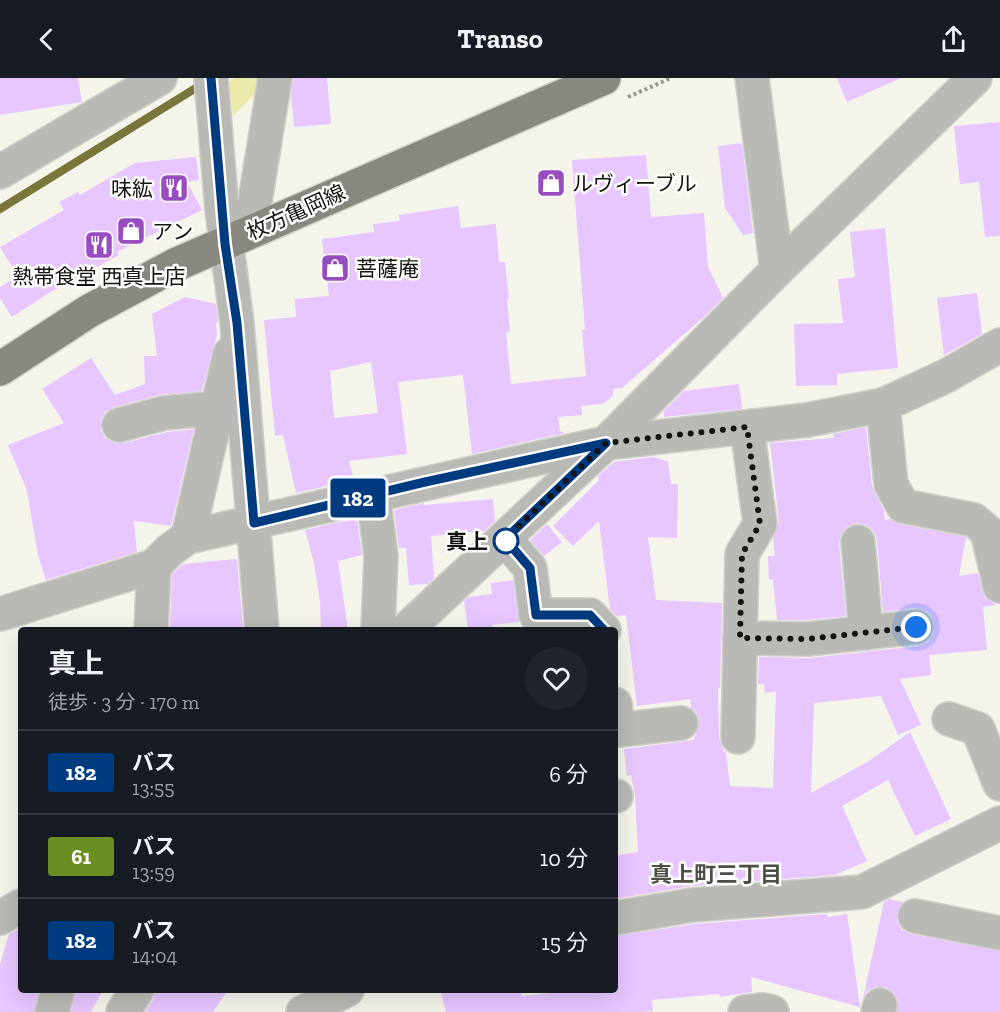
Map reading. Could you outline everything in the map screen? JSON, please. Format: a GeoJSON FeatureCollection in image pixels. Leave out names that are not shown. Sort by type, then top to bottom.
{"type":"FeatureCollection","features":[{"type":"Feature","properties":{"kind":"main road","name":"枚方亀岡線"},"geometry":{"type":"LineString","coordinates":[[0,369],[89,311],[175,265],[604,78]]}},
{"type":"Feature","properties":{"kind":"street"},"geometry":{"type":"LineString","coordinates":[[0,172],[160,78]]}},
{"type":"Feature","properties":{"kind":"street"},"geometry":{"type":"LineString","coordinates":[[211,78],[237,238],[237,323],[262,627]]}},
{"type":"Feature","properties":{"kind":"street"},"geometry":{"type":"LineString","coordinates":[[237,238],[275,78]]}},
{"type":"Feature","properties":{"kind":"street"},"geometry":{"type":"LineString","coordinates":[[752,78],[777,270]]}},
{"type":"Feature","properties":{"kind":"street"},"geometry":{"type":"LineString","coordinates":[[409,627],[606,443],[777,270],[975,78]]}},
{"type":"Feature","properties":{"kind":"street"},"geometry":{"type":"LineString","coordinates":[[188,537],[237,323]]}},
{"type":"Feature","properties":{"kind":"street"},"geometry":{"type":"LineString","coordinates":[[0,614],[154,566],[188,537],[606,443],[807,420],[883,405],[946,376],[1000,345]]}},
{"type":"Feature","properties":{"kind":"street"},"geometry":{"type":"LineString","coordinates":[[883,405],[891,484],[903,506],[974,520],[987,531],[1000,586]]}},
{"type":"Feature","properties":{"kind":"street"},"geometry":{"type":"LineString","coordinates":[[119,425],[164,412],[218,408]]}},
{"type":"Feature","properties":{"kind":"street"},"geometry":{"type":"LineString","coordinates":[[738,737],[742,554],[760,524],[747,427]]}},
{"type":"Feature","properties":{"kind":"street"},"geometry":{"type":"LineString","coordinates":[[373,494],[381,556],[378,627]]}},
{"type":"Feature","properties":{"kind":"street"},"geometry":{"type":"LineString","coordinates":[[505,539],[530,568],[536,615],[590,615],[601,627]]}},
{"type":"Feature","properties":{"kind":"street"},"geometry":{"type":"LineString","coordinates":[[858,542],[866,633]]}},
{"type":"Feature","properties":{"kind":"street"},"geometry":{"type":"LineString","coordinates":[[151,627],[154,566]]}},
{"type":"Feature","properties":{"kind":"street"},"geometry":{"type":"LineString","coordinates":[[740,638],[808,639],[916,627]]}},
{"type":"Feature","properties":{"kind":"street"},"geometry":{"type":"LineString","coordinates":[[949,719],[978,729],[1000,784]]}},
{"type":"Feature","properties":{"kind":"street"},"geometry":{"type":"LineString","coordinates":[[618,730],[681,723]]}},
{"type":"Feature","properties":{"kind":"street"},"geometry":{"type":"LineString","coordinates":[[618,917],[692,905],[862,892],[1000,823]]}},
{"type":"Feature","properties":{"kind":"street"},"geometry":{"type":"LineString","coordinates":[[0,918],[18,908]]}},
{"type":"Feature","properties":{"kind":"street"},"geometry":{"type":"LineString","coordinates":[[915,916],[1000,933]]}},
{"type":"Feature","properties":{"kind":"street"},"geometry":{"type":"LineString","coordinates":[[52,1012],[57,993]]}},
{"type":"Feature","properties":{"kind":"street"},"geometry":{"type":"LineString","coordinates":[[123,1012],[135,993]]}},
{"type":"Feature","properties":{"kind":"street"},"geometry":{"type":"LineString","coordinates":[[303,1012],[342,993]]}},
{"type":"Feature","properties":{"kind":"street"},"geometry":{"type":"LineString","coordinates":[[350,993],[359,1012]]}},
{"type":"Feature","properties":{"kind":"shaded area"},"geometry":{"type":"Polygon","coordinates":[[[234,78],[263,78],[254,95],[233,116],[229,82],[234,78]]]}},
{"type":"Feature","properties":{"kind":"building"},"geometry":{"type":"Polygon","coordinates":[[[0,78],[78,78],[82,102],[0,115],[0,78]]]}},
{"type":"Feature","properties":{"kind":"building"},"geometry":{"type":"Polygon","coordinates":[[[293,78],[327,78],[331,124],[294,127],[291,95],[293,78]]]}},
{"type":"Feature","properties":{"kind":"building"},"geometry":{"type":"Polygon","coordinates":[[[837,78],[901,78],[847,102],[837,78]]]}},
{"type":"Feature","properties":{"kind":"building"},"geometry":{"type":"Polygon","coordinates":[[[1000,122],[1000,236],[985,237],[979,182],[960,184],[954,126],[1000,122]]]}},
{"type":"Feature","properties":{"kind":"building"},"geometry":{"type":"Polygon","coordinates":[[[742,143],[753,233],[743,235],[725,208],[718,146],[742,143]]]}},
{"type":"Feature","properties":{"kind":"building"},"geometry":{"type":"Polygon","coordinates":[[[646,155],[651,217],[704,213],[708,267],[723,298],[622,388],[613,389],[613,396],[603,404],[581,406],[582,415],[558,417],[560,431],[565,433],[472,454],[463,375],[398,382],[407,454],[349,461],[354,480],[296,493],[283,435],[275,436],[264,320],[296,317],[295,299],[329,296],[322,239],[374,232],[373,224],[400,221],[399,215],[458,206],[461,228],[496,224],[499,262],[505,262],[509,299],[507,299],[510,332],[506,332],[511,384],[586,376],[582,330],[585,329],[572,160],[646,155]],[[371,362],[330,371],[334,418],[378,413],[371,362]]]}},
{"type":"Feature","properties":{"kind":"building"},"geometry":{"type":"Polygon","coordinates":[[[196,157],[199,180],[187,182],[202,210],[117,252],[119,255],[49,293],[12,317],[0,298],[0,287],[18,276],[0,247],[64,210],[59,202],[78,192],[80,195],[135,163],[196,157]]]}},
{"type":"Feature","properties":{"kind":"building"},"geometry":{"type":"Polygon","coordinates":[[[885,228],[898,368],[837,374],[837,385],[796,386],[794,324],[843,323],[838,279],[855,277],[850,232],[885,228]]]}},
{"type":"Feature","properties":{"kind":"building"},"geometry":{"type":"Polygon","coordinates":[[[977,293],[982,334],[944,355],[937,298],[977,293]]]}},
{"type":"Feature","properties":{"kind":"building"},"geometry":{"type":"Polygon","coordinates":[[[185,297],[216,304],[217,334],[202,391],[159,395],[114,407],[105,412],[101,421],[101,430],[105,438],[115,443],[194,429],[171,526],[134,521],[137,552],[46,580],[38,555],[27,491],[8,445],[64,423],[42,389],[91,358],[115,395],[145,384],[144,356],[157,356],[152,314],[185,297]]]}},
{"type":"Feature","properties":{"kind":"building"},"geometry":{"type":"Polygon","coordinates":[[[739,384],[742,409],[664,417],[664,411],[684,391],[739,384]]]}},
{"type":"Feature","properties":{"kind":"building"},"geometry":{"type":"Polygon","coordinates":[[[866,427],[872,486],[884,511],[885,520],[890,519],[899,524],[966,537],[959,576],[978,573],[986,598],[996,605],[983,607],[987,650],[929,655],[931,675],[900,679],[921,725],[898,735],[881,696],[814,703],[811,793],[869,761],[910,732],[951,819],[915,836],[888,780],[842,806],[867,861],[835,875],[691,886],[618,898],[618,855],[638,852],[635,795],[631,775],[627,776],[624,749],[694,740],[699,720],[696,712],[691,708],[690,699],[637,706],[626,615],[617,616],[610,609],[599,521],[573,546],[553,526],[599,480],[598,476],[614,462],[652,457],[668,461],[671,484],[678,484],[677,538],[648,537],[656,600],[722,603],[720,688],[718,688],[719,737],[724,752],[726,751],[730,786],[773,788],[776,691],[765,693],[764,684],[758,684],[759,657],[810,658],[918,646],[928,642],[933,634],[934,624],[931,615],[924,610],[914,608],[883,612],[877,540],[874,532],[866,525],[857,523],[847,527],[839,543],[846,616],[777,620],[773,579],[769,580],[768,556],[775,556],[773,538],[779,522],[770,443],[834,438],[833,434],[866,427]]]}},
{"type":"Feature","properties":{"kind":"building"},"geometry":{"type":"Polygon","coordinates":[[[493,499],[495,521],[484,531],[431,536],[434,578],[428,584],[409,585],[406,548],[399,548],[394,510],[424,503],[424,505],[493,499]]]}},
{"type":"Feature","properties":{"kind":"building"},"geometry":{"type":"Polygon","coordinates":[[[357,518],[362,555],[338,561],[348,627],[321,627],[320,601],[314,563],[305,530],[357,518]]]}},
{"type":"Feature","properties":{"kind":"building"},"geometry":{"type":"Polygon","coordinates":[[[547,524],[562,542],[544,556],[530,540],[547,524]]]}},
{"type":"Feature","properties":{"kind":"building"},"geometry":{"type":"Polygon","coordinates":[[[237,559],[243,627],[170,627],[172,574],[183,564],[237,559]]]}},
{"type":"Feature","properties":{"kind":"building"},"geometry":{"type":"Polygon","coordinates":[[[513,580],[519,622],[492,625],[492,627],[468,627],[464,601],[469,597],[492,594],[491,583],[513,580]]]}},
{"type":"Feature","properties":{"kind":"building"},"geometry":{"type":"Polygon","coordinates":[[[889,899],[903,902],[897,912],[897,921],[902,930],[911,934],[1000,951],[1000,1012],[897,1012],[898,1000],[893,992],[885,987],[875,987],[867,991],[863,998],[884,902],[889,899]]]}},
{"type":"Feature","properties":{"kind":"building"},"geometry":{"type":"Polygon","coordinates":[[[847,914],[860,1007],[751,977],[752,992],[720,997],[719,994],[652,1000],[653,1011],[446,1012],[441,993],[521,993],[522,996],[552,993],[618,993],[618,936],[694,924],[847,914]]]}},
{"type":"Feature","properties":{"kind":"building"},"geometry":{"type":"Polygon","coordinates":[[[18,930],[18,993],[38,993],[34,1012],[0,1012],[0,964],[9,934],[18,930]]]}},
{"type":"Feature","properties":{"kind":"building"},"geometry":{"type":"Polygon","coordinates":[[[75,993],[101,993],[91,1012],[71,1012],[75,993]]]}},
{"type":"Feature","properties":{"kind":"building"},"geometry":{"type":"Polygon","coordinates":[[[155,993],[226,993],[213,1012],[145,1012],[155,993]]]}},
{"type":"Feature","properties":{"kind":"waterway"},"geometry":{"type":"LineString","coordinates":[[0,209],[204,83]]}},
{"type":"Feature","properties":{"kind":"bus line","name":"182"},"geometry":{"type":"LineString","coordinates":[[211,78],[225,244],[237,323],[254,523],[425,482],[606,443],[505,539],[530,568],[536,615],[590,615],[601,627]]}},
{"type":"Feature","properties":{"kind":"place","name":"ルヴィーブル"},"geometry":{"type":"Point","coordinates":[551,183]}},
{"type":"Feature","properties":{"kind":"place","name":"味紘"},"geometry":{"type":"Point","coordinates":[174,188]}},
{"type":"Feature","properties":{"kind":"place","name":"アン"},"geometry":{"type":"Point","coordinates":[131,231]}},
{"type":"Feature","properties":{"kind":"place","name":"熱帯食堂 西真上店"},"geometry":{"type":"Point","coordinates":[99,245]}},
{"type":"Feature","properties":{"kind":"place","name":"菩薩庵"},"geometry":{"type":"Point","coordinates":[335,268]}},
{"type":"Feature","properties":{"kind":"place","name":"真上"},"geometry":{"type":"Point","coordinates":[506,541]}},
{"type":"Feature","properties":{"kind":"district","name":"真上町三丁目"},"geometry":{"type":"Point","coordinates":[716,874]}},
{"type":"Feature","properties":{"kind":"route"},"geometry":{"type":"LineString","coordinates":[[506,541],[505,539],[606,443],[747,427],[760,524],[742,554],[740,638],[808,639],[916,627]]}}]}
